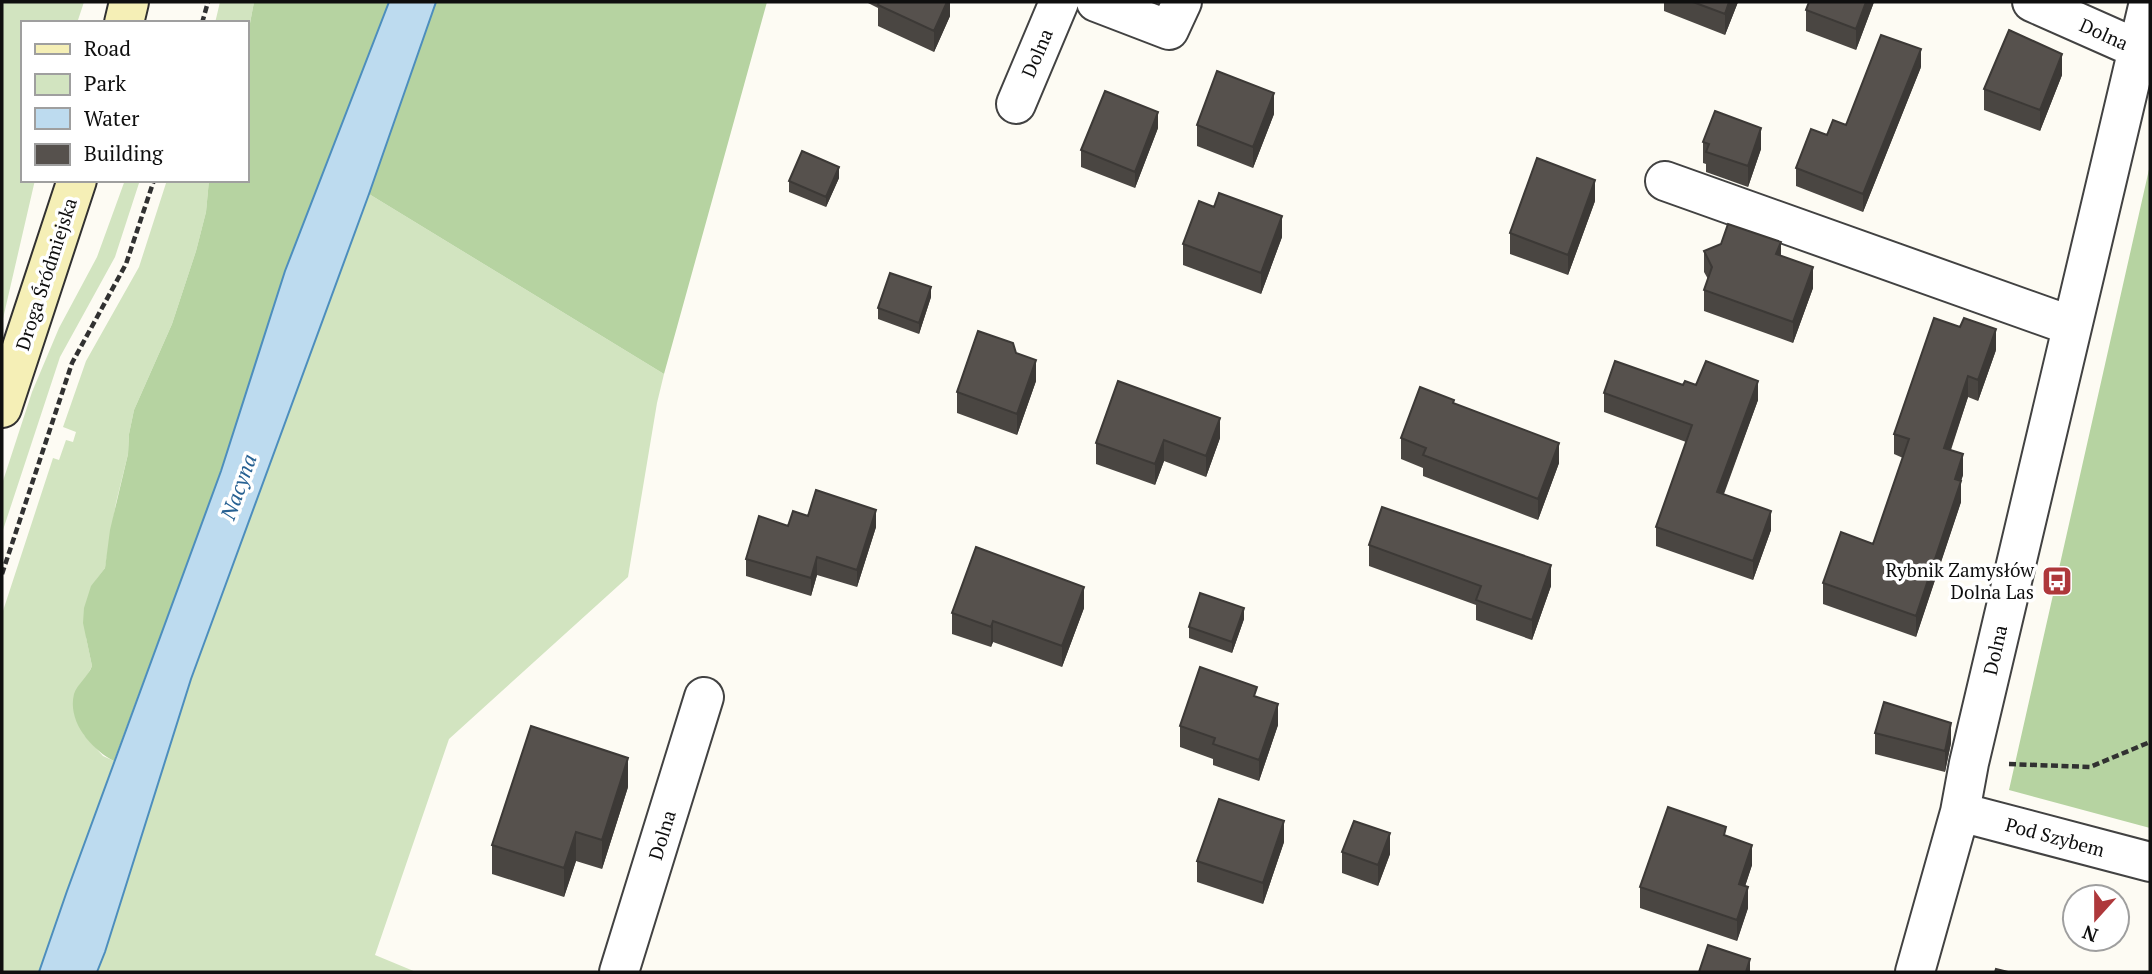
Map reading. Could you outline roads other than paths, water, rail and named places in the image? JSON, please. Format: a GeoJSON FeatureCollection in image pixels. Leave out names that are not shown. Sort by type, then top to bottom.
{"type":"FeatureCollection","features":[{"type":"Feature","properties":{"kind":"main road"},"geometry":{"type":"LineString","coordinates":[[125,21],[130,2]]}},
{"type":"Feature","properties":{"kind":"main road","name":"Droga Śródmiejska"},"geometry":{"type":"LineString","coordinates":[[2,408],[76,182]]}},
{"type":"Feature","properties":{"kind":"street","name":"Dolna"},"geometry":{"type":"LineString","coordinates":[[1016,104],[1059,2]]}},
{"type":"Feature","properties":{"kind":"street"},"geometry":{"type":"LineString","coordinates":[[1096,2],[1169,30],[1182,2]]}},
{"type":"Feature","properties":{"kind":"street","name":"Dolna"},"geometry":{"type":"LineString","coordinates":[[2032,2],[2138,49]]}},
{"type":"Feature","properties":{"kind":"street","name":"Dolna"},"geometry":{"type":"LineString","coordinates":[[1915,972],[1960,811],[2071,326],[2149,2]]}},
{"type":"Feature","properties":{"kind":"street"},"geometry":{"type":"LineString","coordinates":[[1665,181],[2071,326]]}},
{"type":"Feature","properties":{"kind":"street","name":"Dolna"},"geometry":{"type":"LineString","coordinates":[[619,972],[704,697]]}},
{"type":"Feature","properties":{"kind":"street","name":"Pod Szybem"},"geometry":{"type":"LineString","coordinates":[[1960,811],[2150,862]]}},
{"type":"Feature","properties":{"kind":"water","name":"Nacyna"},"geometry":{"type":"Polygon","coordinates":[[[389,2],[436,2],[369,194],[191,679],[105,952],[97,972],[39,972],[221,471],[285,271],[389,2]]]}},
{"type":"Feature","properties":{"kind":"place","name":"Rybnik Zamysłów Dolna Las"},"geometry":{"type":"Point","coordinates":[2057,581]}}]}
